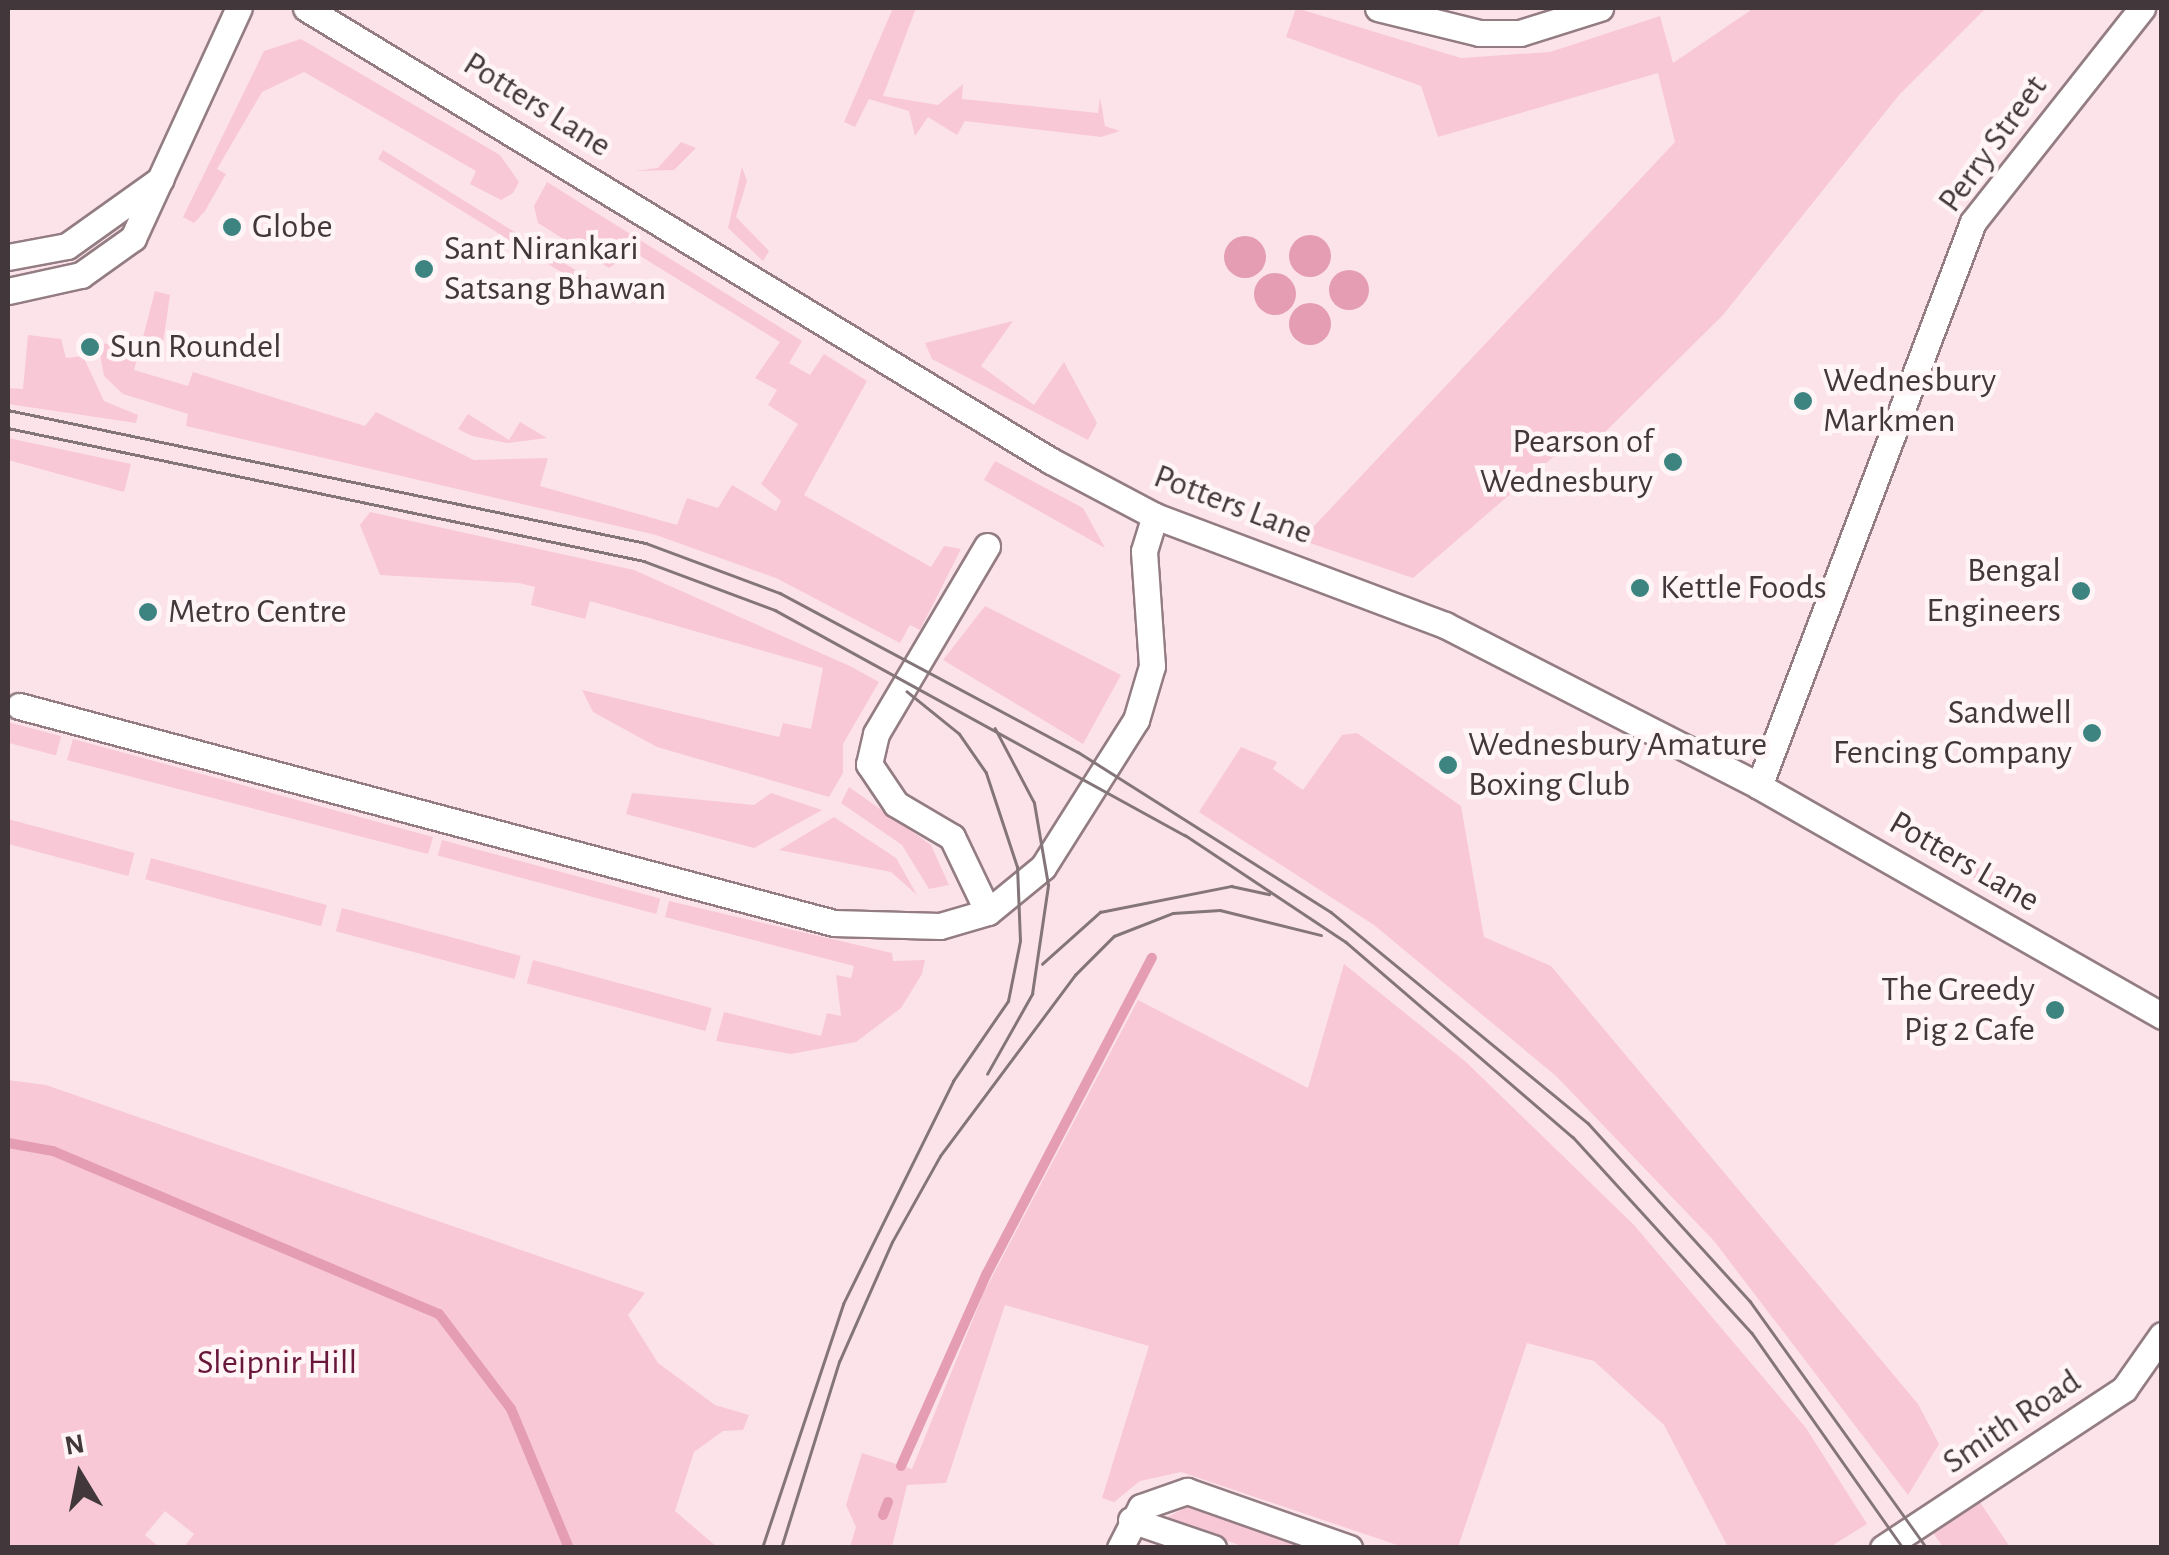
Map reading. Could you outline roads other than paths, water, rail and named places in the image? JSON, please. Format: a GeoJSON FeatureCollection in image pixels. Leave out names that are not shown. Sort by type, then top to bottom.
{"type":"FeatureCollection","features":[{"type":"Feature","properties":{"kind":"street"},"geometry":{"type":"LineString","coordinates":[[8,291],[54,286],[104,264],[147,220],[240,8]]}},
{"type":"Feature","properties":{"kind":"street","name":"Potters Lane"},"geometry":{"type":"LineString","coordinates":[[306,8],[885,363],[1155,516],[1445,625],[1759,786],[2162,1016]]}},
{"type":"Feature","properties":{"kind":"street"},"geometry":{"type":"LineString","coordinates":[[1378,8],[1479,33],[1520,32],[1600,8]]}},
{"type":"Feature","properties":{"kind":"street","name":"Perry Street"},"geometry":{"type":"LineString","coordinates":[[1759,786],[1973,222],[2142,8]]}},
{"type":"Feature","properties":{"kind":"street"},"geometry":{"type":"LineString","coordinates":[[8,257],[77,241],[165,176]]}},
{"type":"Feature","properties":{"kind":"street"},"geometry":{"type":"LineString","coordinates":[[19,706],[834,924],[902,930],[988,912],[1043,868],[1147,695],[1144,551],[1155,516]]}},
{"type":"Feature","properties":{"kind":"street"},"geometry":{"type":"LineString","coordinates":[[986,546],[876,734],[869,764],[888,797],[952,838],[988,912]]}},
{"type":"Feature","properties":{"kind":"street","name":"Smith Road"},"geometry":{"type":"LineString","coordinates":[[1883,1548],[2124,1389],[2162,1335]]}},
{"type":"Feature","properties":{"kind":"street"},"geometry":{"type":"LineString","coordinates":[[1120,1548],[1130,1520],[1161,1496],[1187,1492],[1350,1548]]}},
{"type":"Feature","properties":{"kind":"street"},"geometry":{"type":"LineString","coordinates":[[1130,1520],[1212,1548]]}},
{"type":"Feature","properties":{"kind":"waterway"},"geometry":{"type":"LineString","coordinates":[[901,1466],[986,1275],[1152,958]]}},
{"type":"Feature","properties":{"kind":"waterway"},"geometry":{"type":"LineString","coordinates":[[8,1143],[53,1151],[439,1314],[511,1409],[569,1548]]}},
{"type":"Feature","properties":{"kind":"waterway"},"geometry":{"type":"LineString","coordinates":[[883,1515],[888,1502]]}},
{"type":"Feature","properties":{"kind":"tram line"},"geometry":{"type":"LineString","coordinates":[[8,410],[646,543],[780,593],[1078,752],[1331,912],[1588,1123],[1750,1301],[1927,1548]]}},
{"type":"Feature","properties":{"kind":"tram line"},"geometry":{"type":"LineString","coordinates":[[8,428],[644,561],[775,610],[1185,835],[1346,942],[1573,1137],[1752,1333],[1903,1548]]}},
{"type":"Feature","properties":{"kind":"tram line"},"geometry":{"type":"LineString","coordinates":[[762,1548],[843,1304],[953,1081],[1008,1001],[1020,941],[1017,867],[986,773],[959,734],[907,692]]}},
{"type":"Feature","properties":{"kind":"tram line"},"geometry":{"type":"LineString","coordinates":[[987,1074],[1032,994],[1048,885],[1034,803],[995,729]]}},
{"type":"Feature","properties":{"kind":"tram line"},"geometry":{"type":"LineString","coordinates":[[1042,964],[1100,912],[1231,886],[1269,894]]}},
{"type":"Feature","properties":{"kind":"tram line"},"geometry":{"type":"LineString","coordinates":[[781,1548],[839,1362],[892,1242],[940,1156],[1075,975],[1114,936],[1173,913],[1220,910],[1321,935]]}},
{"type":"Feature","properties":{"kind":"place","name":"Globe"},"geometry":{"type":"Point","coordinates":[232,227]}},
{"type":"Feature","properties":{"kind":"place","name":"Sant Nirankari Satsang Bhawan"},"geometry":{"type":"Point","coordinates":[424,269]}},
{"type":"Feature","properties":{"kind":"place","name":"Sun Roundel"},"geometry":{"type":"Point","coordinates":[90,347]}},
{"type":"Feature","properties":{"kind":"place","name":"Wednesbury Markmen"},"geometry":{"type":"Point","coordinates":[1803,401]}},
{"type":"Feature","properties":{"kind":"place","name":"Pearson of Wednesbury"},"geometry":{"type":"Point","coordinates":[1673,462]}},
{"type":"Feature","properties":{"kind":"place","name":"Kettle Foods"},"geometry":{"type":"Point","coordinates":[1640,588]}},
{"type":"Feature","properties":{"kind":"place","name":"Bengal Engineers"},"geometry":{"type":"Point","coordinates":[2081,591]}},
{"type":"Feature","properties":{"kind":"place","name":"Metro Centre"},"geometry":{"type":"Point","coordinates":[148,612]}},
{"type":"Feature","properties":{"kind":"place","name":"Sandwell Fencing Company"},"geometry":{"type":"Point","coordinates":[2092,733]}},
{"type":"Feature","properties":{"kind":"place","name":"Wednesbury Amature Boxing Club"},"geometry":{"type":"Point","coordinates":[1448,765]}},
{"type":"Feature","properties":{"kind":"place","name":"The Greedy Pig 2 Cafe"},"geometry":{"type":"Point","coordinates":[2055,1010]}},
{"type":"Feature","properties":{"kind":"park label","name":"Sleipnir Hill"},"geometry":{"type":"Point","coordinates":[277,1363]}}]}
